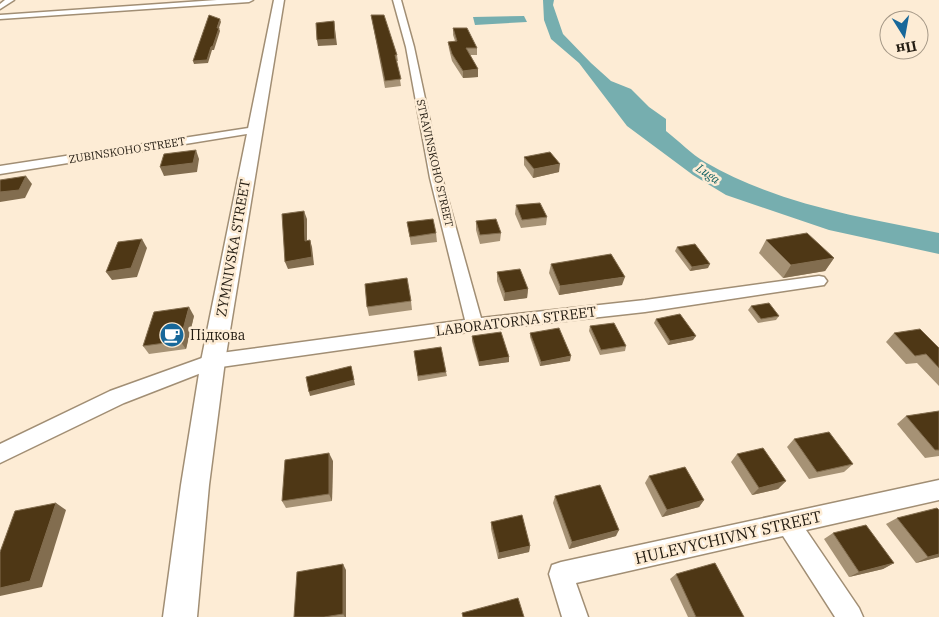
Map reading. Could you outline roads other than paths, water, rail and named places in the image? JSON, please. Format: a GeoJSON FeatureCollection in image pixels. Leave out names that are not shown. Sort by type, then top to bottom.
{"type":"FeatureCollection","features":[{"type":"Feature","properties":{"kind":"main road","name":"ZYMNIVSKA STREET"},"geometry":{"type":"LineString","coordinates":[[180,617],[195,485],[213,361],[279,0]]}},
{"type":"Feature","properties":{"kind":"street"},"geometry":{"type":"LineString","coordinates":[[0,7],[10,0]]}},
{"type":"Feature","properties":{"kind":"street"},"geometry":{"type":"LineString","coordinates":[[0,18],[249,0]]}},
{"type":"Feature","properties":{"kind":"street","name":"STRAVINSKOHO STREET"},"geometry":{"type":"LineString","coordinates":[[397,0],[410,47],[436,178],[474,325]]}},
{"type":"Feature","properties":{"kind":"street","name":"ZUBINSKOHO STREET"},"geometry":{"type":"LineString","coordinates":[[0,170],[254,130]]}},
{"type":"Feature","properties":{"kind":"street","name":"LABORATORNA STREET"},"geometry":{"type":"LineString","coordinates":[[0,454],[118,397],[213,361],[474,325],[645,306],[818,281]]}},
{"type":"Feature","properties":{"kind":"street","name":"HULEVYCHIVNY STREET"},"geometry":{"type":"LineString","coordinates":[[575,617],[561,574],[788,522],[939,490]]}},
{"type":"Feature","properties":{"kind":"street"},"geometry":{"type":"LineString","coordinates":[[788,522],[850,617]]}},
{"type":"Feature","properties":{"kind":"water","name":"Luga"},"geometry":{"type":"Polygon","coordinates":[[[543,0],[554,0],[553,5],[563,34],[591,63],[611,81],[631,89],[649,107],[666,119],[666,131],[700,159],[761,189],[790,199],[849,215],[939,233],[939,254],[829,230],[726,195],[693,175],[627,126],[579,63],[551,39],[544,20],[543,0]]]}},
{"type":"Feature","properties":{"kind":"water"},"geometry":{"type":"Polygon","coordinates":[[[524,16],[527,22],[475,25],[473,17],[524,16]]]}},
{"type":"Feature","properties":{"kind":"place","name":"Підкова"},"geometry":{"type":"Point","coordinates":[172,335]}}]}
